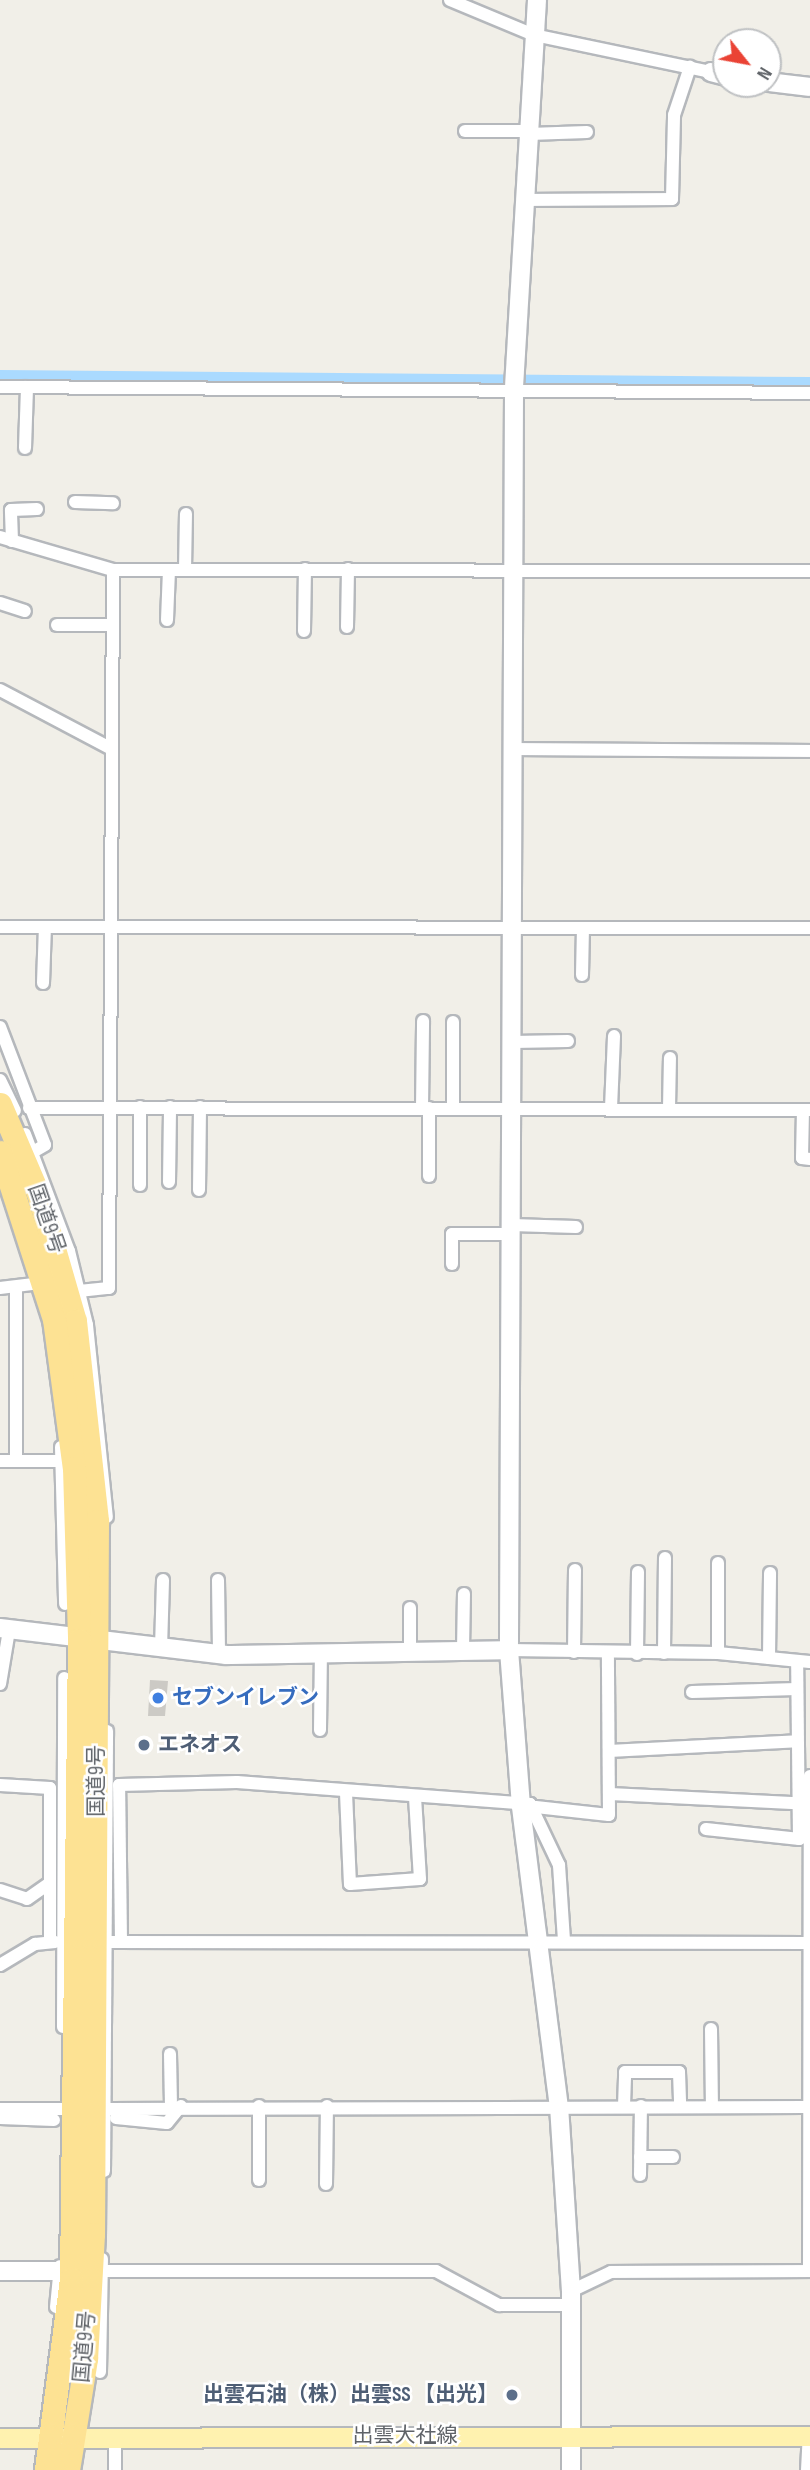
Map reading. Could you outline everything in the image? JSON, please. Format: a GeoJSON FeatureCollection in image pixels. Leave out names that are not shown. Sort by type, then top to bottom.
{"type":"FeatureCollection","features":[{"type":"Feature","properties":{"kind":"highway","name":"国道9号"},"geometry":{"type":"LineString","coordinates":[[0,1104],[38,1193],[75,1321],[102,1514],[88,1641],[69,1770],[67,2199],[71,2279],[51,2383],[51,2437],[46,2470]]}},
{"type":"Feature","properties":{"kind":"highway","name":"国道9号"},"geometry":{"type":"LineString","coordinates":[[2,1167],[38,1257],[74,1468],[70,1561],[102,1715],[100,2089],[95,2314],[68,2470]]}},
{"type":"Feature","properties":{"kind":"main road","name":"出雲大社線"},"geometry":{"type":"LineString","coordinates":[[0,2438],[74,2439],[115,2435],[809,2436]]}},
{"type":"Feature","properties":{"kind":"street"},"geometry":{"type":"LineString","coordinates":[[450,0],[534,35],[712,72]]}},
{"type":"Feature","properties":{"kind":"street"},"geometry":{"type":"LineString","coordinates":[[537,0],[514,392],[517,569],[509,1650],[559,2106],[571,2298],[571,2470]]}},
{"type":"Feature","properties":{"kind":"street"},"geometry":{"type":"LineString","coordinates":[[525,200],[672,198],[674,116],[690,67]]}},
{"type":"Feature","properties":{"kind":"street"},"geometry":{"type":"LineString","coordinates":[[782,84],[810,87]]}},
{"type":"Feature","properties":{"kind":"street"},"geometry":{"type":"LineString","coordinates":[[465,131],[587,132]]}},
{"type":"Feature","properties":{"kind":"street"},"geometry":{"type":"LineString","coordinates":[[0,387],[810,393]]}},
{"type":"Feature","properties":{"kind":"street"},"geometry":{"type":"LineString","coordinates":[[25,448],[27,387]]}},
{"type":"Feature","properties":{"kind":"street"},"geometry":{"type":"LineString","coordinates":[[75,502],[113,503]]}},
{"type":"Feature","properties":{"kind":"street"},"geometry":{"type":"LineString","coordinates":[[37,509],[11,510],[6,539],[113,570],[810,571]]}},
{"type":"Feature","properties":{"kind":"street"},"geometry":{"type":"LineString","coordinates":[[185,570],[186,514]]}},
{"type":"Feature","properties":{"kind":"street"},"geometry":{"type":"LineString","coordinates":[[304,631],[305,569]]}},
{"type":"Feature","properties":{"kind":"street"},"geometry":{"type":"LineString","coordinates":[[347,627],[348,569]]}},
{"type":"Feature","properties":{"kind":"street"},"geometry":{"type":"LineString","coordinates":[[79,1291],[109,1289],[113,570]]}},
{"type":"Feature","properties":{"kind":"street"},"geometry":{"type":"LineString","coordinates":[[167,620],[169,570]]}},
{"type":"Feature","properties":{"kind":"street"},"geometry":{"type":"LineString","coordinates":[[0,603],[25,611]]}},
{"type":"Feature","properties":{"kind":"street"},"geometry":{"type":"LineString","coordinates":[[57,625],[112,625]]}},
{"type":"Feature","properties":{"kind":"street"},"geometry":{"type":"LineString","coordinates":[[0,690],[110,748]]}},
{"type":"Feature","properties":{"kind":"street"},"geometry":{"type":"LineString","coordinates":[[516,750],[810,751]]}},
{"type":"Feature","properties":{"kind":"street"},"geometry":{"type":"LineString","coordinates":[[0,927],[810,928]]}},
{"type":"Feature","properties":{"kind":"street"},"geometry":{"type":"LineString","coordinates":[[43,983],[45,928]]}},
{"type":"Feature","properties":{"kind":"street"},"geometry":{"type":"LineString","coordinates":[[582,975],[583,929]]}},
{"type":"Feature","properties":{"kind":"street"},"geometry":{"type":"LineString","coordinates":[[423,1021],[429,1176]]}},
{"type":"Feature","properties":{"kind":"street"},"geometry":{"type":"LineString","coordinates":[[453,1022],[453,1108]]}},
{"type":"Feature","properties":{"kind":"street"},"geometry":{"type":"LineString","coordinates":[[0,1027],[45,1145],[33,1152]]}},
{"type":"Feature","properties":{"kind":"street"},"geometry":{"type":"LineString","coordinates":[[611,1108],[614,1036]]}},
{"type":"Feature","properties":{"kind":"street"},"geometry":{"type":"LineString","coordinates":[[513,1042],[568,1041]]}},
{"type":"Feature","properties":{"kind":"street"},"geometry":{"type":"LineString","coordinates":[[669,1108],[670,1058]]}},
{"type":"Feature","properties":{"kind":"street"},"geometry":{"type":"LineString","coordinates":[[0,1080],[33,1152],[79,1291],[99,1399],[102,1514],[108,1596]]}},
{"type":"Feature","properties":{"kind":"street"},"geometry":{"type":"LineString","coordinates":[[140,1107],[140,1185]]}},
{"type":"Feature","properties":{"kind":"street"},"geometry":{"type":"LineString","coordinates":[[169,1182],[170,1107]]}},
{"type":"Feature","properties":{"kind":"street"},"geometry":{"type":"LineString","coordinates":[[199,1190],[200,1107]]}},
{"type":"Feature","properties":{"kind":"street"},"geometry":{"type":"LineString","coordinates":[[29,1108],[512,1107],[807,1110],[802,1158],[810,1159]]}},
{"type":"Feature","properties":{"kind":"street"},"geometry":{"type":"LineString","coordinates":[[2,1167],[55,1354],[70,1561],[65,1604]]}},
{"type":"Feature","properties":{"kind":"street"},"geometry":{"type":"LineString","coordinates":[[452,1264],[452,1234],[576,1227]]}},
{"type":"Feature","properties":{"kind":"street"},"geometry":{"type":"LineString","coordinates":[[0,1288],[34,1284]]}},
{"type":"Feature","properties":{"kind":"street"},"geometry":{"type":"LineString","coordinates":[[16,1288],[16,1461]]}},
{"type":"Feature","properties":{"kind":"street"},"geometry":{"type":"LineString","coordinates":[[0,1461],[62,1461]]}},
{"type":"Feature","properties":{"kind":"street"},"geometry":{"type":"LineString","coordinates":[[664,1653],[665,1558]]}},
{"type":"Feature","properties":{"kind":"street"},"geometry":{"type":"LineString","coordinates":[[718,1563],[718,1653]]}},
{"type":"Feature","properties":{"kind":"street"},"geometry":{"type":"LineString","coordinates":[[574,1652],[575,1570]]}},
{"type":"Feature","properties":{"kind":"street"},"geometry":{"type":"LineString","coordinates":[[637,1654],[638,1572]]}},
{"type":"Feature","properties":{"kind":"street"},"geometry":{"type":"LineString","coordinates":[[769,1658],[770,1573]]}},
{"type":"Feature","properties":{"kind":"street"},"geometry":{"type":"LineString","coordinates":[[161,1648],[163,1580]]}},
{"type":"Feature","properties":{"kind":"street"},"geometry":{"type":"LineString","coordinates":[[218,1580],[219,1654]]}},
{"type":"Feature","properties":{"kind":"street"},"geometry":{"type":"LineString","coordinates":[[463,1650],[464,1594]]}},
{"type":"Feature","properties":{"kind":"street"},"geometry":{"type":"LineString","coordinates":[[410,1608],[410,1651]]}},
{"type":"Feature","properties":{"kind":"street"},"geometry":{"type":"LineString","coordinates":[[0,1684],[5,1629],[88,1641],[219,1654],[509,1650],[608,1654],[718,1653],[804,1661],[797,1689],[797,1803],[803,1836],[808,1943],[806,2107],[809,2271],[611,2272],[571,2298],[499,2305],[436,2271],[102,2271]]}},
{"type":"Feature","properties":{"kind":"street"},"geometry":{"type":"LineString","coordinates":[[320,1730],[321,1653]]}},
{"type":"Feature","properties":{"kind":"street"},"geometry":{"type":"LineString","coordinates":[[100,2372],[95,2314],[102,2271],[111,2114],[100,2089],[114,1942],[119,1785],[237,1782],[610,1815],[608,1654]]}},
{"type":"Feature","properties":{"kind":"street"},"geometry":{"type":"LineString","coordinates":[[64,1678],[69,1770]]}},
{"type":"Feature","properties":{"kind":"street"},"geometry":{"type":"LineString","coordinates":[[102,1715],[107,1678]]}},
{"type":"Feature","properties":{"kind":"street"},"geometry":{"type":"LineString","coordinates":[[692,1692],[797,1689]]}},
{"type":"Feature","properties":{"kind":"street"},"geometry":{"type":"LineString","coordinates":[[609,1751],[797,1741]]}},
{"type":"Feature","properties":{"kind":"street"},"geometry":{"type":"LineString","coordinates":[[803,1836],[810,1776]]}},
{"type":"Feature","properties":{"kind":"street"},"geometry":{"type":"LineString","coordinates":[[0,1785],[50,1787],[50,1883],[56,1942],[69,2021],[63,2109],[67,2199],[51,2383]]}},
{"type":"Feature","properties":{"kind":"street"},"geometry":{"type":"LineString","coordinates":[[346,1793],[350,1884],[420,1880],[415,1798]]}},
{"type":"Feature","properties":{"kind":"street"},"geometry":{"type":"LineString","coordinates":[[610,1794],[797,1803]]}},
{"type":"Feature","properties":{"kind":"street"},"geometry":{"type":"LineString","coordinates":[[528,1807],[559,1865],[564,1941]]}},
{"type":"Feature","properties":{"kind":"street"},"geometry":{"type":"LineString","coordinates":[[706,1829],[803,1836]]}},
{"type":"Feature","properties":{"kind":"street"},"geometry":{"type":"LineString","coordinates":[[102,1859],[114,1942]]}},
{"type":"Feature","properties":{"kind":"street"},"geometry":{"type":"LineString","coordinates":[[0,1889],[27,1899],[50,1883]]}},
{"type":"Feature","properties":{"kind":"street"},"geometry":{"type":"LineString","coordinates":[[56,1942],[69,1898]]}},
{"type":"Feature","properties":{"kind":"street"},"geometry":{"type":"LineString","coordinates":[[114,1942],[539,1940],[808,1943]]}},
{"type":"Feature","properties":{"kind":"street"},"geometry":{"type":"LineString","coordinates":[[0,1965],[35,1944],[56,1942]]}},
{"type":"Feature","properties":{"kind":"street"},"geometry":{"type":"LineString","coordinates":[[711,2029],[712,2107]]}},
{"type":"Feature","properties":{"kind":"street"},"geometry":{"type":"LineString","coordinates":[[111,2114],[167,2123],[176,2107],[170,2054]]}},
{"type":"Feature","properties":{"kind":"street"},"geometry":{"type":"LineString","coordinates":[[624,2106],[625,2072],[678,2072],[680,2106]]}},
{"type":"Feature","properties":{"kind":"street"},"geometry":{"type":"LineString","coordinates":[[259,2106],[259,2180]]}},
{"type":"Feature","properties":{"kind":"street"},"geometry":{"type":"LineString","coordinates":[[326,2184],[327,2106]]}},
{"type":"Feature","properties":{"kind":"street"},"geometry":{"type":"LineString","coordinates":[[640,2175],[641,2106]]}},
{"type":"Feature","properties":{"kind":"street"},"geometry":{"type":"LineString","coordinates":[[176,2107],[806,2107]]}},
{"type":"Feature","properties":{"kind":"street"},"geometry":{"type":"LineString","coordinates":[[0,2109],[63,2109]]}},
{"type":"Feature","properties":{"kind":"street"},"geometry":{"type":"LineString","coordinates":[[0,2118],[54,2120]]}},
{"type":"Feature","properties":{"kind":"street"},"geometry":{"type":"LineString","coordinates":[[640,2157],[673,2157]]}},
{"type":"Feature","properties":{"kind":"street"},"geometry":{"type":"LineString","coordinates":[[0,2272],[60,2272]]}},
{"type":"Feature","properties":{"kind":"street"},"geometry":{"type":"LineString","coordinates":[[115,2435],[115,2470]]}},
{"type":"Feature","properties":{"kind":"street"},"geometry":{"type":"LineString","coordinates":[[807,2470],[809,2436]]}},
{"type":"Feature","properties":{"kind":"building","name":"セブンイレブン"},"geometry":{"type":"Polygon","coordinates":[[[150,1680],[168,1681],[165,1716],[148,1716],[150,1680]]]}},
{"type":"Feature","properties":{"kind":"waterway"},"geometry":{"type":"LineString","coordinates":[[0,379],[810,386]]}},
{"type":"Feature","properties":{"kind":"place","name":"セブンイレブン"},"geometry":{"type":"Point","coordinates":[158,1698]}},
{"type":"Feature","properties":{"kind":"place","name":"エネオス"},"geometry":{"type":"Point","coordinates":[144,1745]}},
{"type":"Feature","properties":{"kind":"place","name":"出雲石油（株）出雲SS 【出光】"},"geometry":{"type":"Point","coordinates":[512,2395]}}]}
